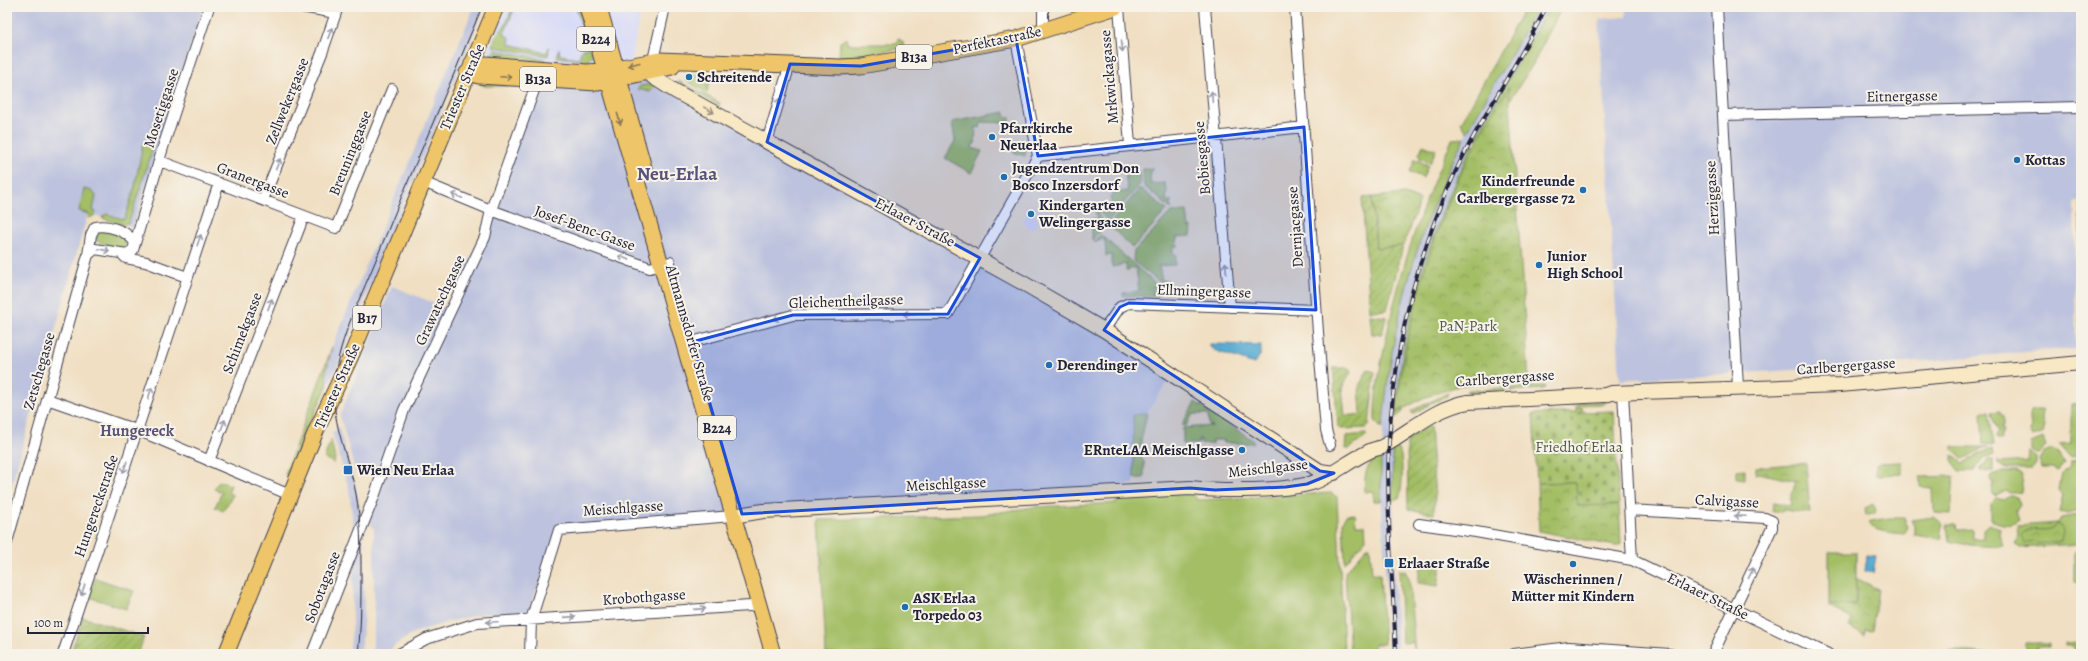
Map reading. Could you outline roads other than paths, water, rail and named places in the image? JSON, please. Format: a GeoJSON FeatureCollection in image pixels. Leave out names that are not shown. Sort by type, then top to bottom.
{"type":"FeatureCollection","features":[{"type":"Feature","properties":{"kind":"main road","name":"Triester Straße"},"geometry":{"type":"LineString","coordinates":[[226,654],[316,431],[351,356],[496,7]]}},
{"type":"Feature","properties":{"kind":"main road","name":"Altmannsdorfer Straße"},"geometry":{"type":"LineString","coordinates":[[587,7],[612,75],[738,515],[782,654]]}},
{"type":"Feature","properties":{"kind":"main road","name":"Altmannsdorfer Straße"},"geometry":{"type":"LineString","coordinates":[[599,7],[612,75]]}},
{"type":"Feature","properties":{"kind":"main road","name":"Perfektastraße"},"geometry":{"type":"LineString","coordinates":[[651,66],[708,62],[861,66],[1016,39],[1117,7]]}},
{"type":"Feature","properties":{"kind":"main road","name":"B13a"},"geometry":{"type":"LineString","coordinates":[[470,68],[479,76],[585,83],[651,66]]}},
{"type":"Feature","properties":{"kind":"main road","name":"B13a"},"geometry":{"type":"LineString","coordinates":[[470,68],[586,72],[612,75]]}},
{"type":"Feature","properties":{"kind":"main road","name":"Altmannsdorfer Straße"},"geometry":{"type":"LineString","coordinates":[[738,515],[773,654]]}},
{"type":"Feature","properties":{"kind":"street","name":"Mosetiggasse"},"geometry":{"type":"LineString","coordinates":[[134,246],[209,7]]}},
{"type":"Feature","properties":{"kind":"street"},"geometry":{"type":"LineString","coordinates":[[301,7],[337,10]]}},
{"type":"Feature","properties":{"kind":"street"},"geometry":{"type":"LineString","coordinates":[[651,66],[665,7]]}},
{"type":"Feature","properties":{"kind":"street"},"geometry":{"type":"LineString","coordinates":[[1042,7],[1043,31]]}},
{"type":"Feature","properties":{"kind":"street","name":"Mrkwickagasse"},"geometry":{"type":"LineString","coordinates":[[1117,7],[1130,145]]}},
{"type":"Feature","properties":{"kind":"street","name":"Bobiesgasse"},"geometry":{"type":"LineString","coordinates":[[1205,7],[1230,307]]}},
{"type":"Feature","properties":{"kind":"street","name":"Dernjacgasse"},"geometry":{"type":"LineString","coordinates":[[1295,7],[1316,310],[1326,430],[1330,445]]}},
{"type":"Feature","properties":{"kind":"street","name":"Herziggasse"},"geometry":{"type":"LineString","coordinates":[[1717,7],[1738,388]]}},
{"type":"Feature","properties":{"kind":"street","name":"Zellwekergasse"},"geometry":{"type":"LineString","coordinates":[[263,200],[317,67],[337,10]]}},
{"type":"Feature","properties":{"kind":"street"},"geometry":{"type":"LineString","coordinates":[[980,258],[1038,156],[1016,39]]}},
{"type":"Feature","properties":{"kind":"street"},"geometry":{"type":"LineString","coordinates":[[767,142],[790,64]]}},
{"type":"Feature","properties":{"kind":"street","name":"Erlaaer Straße"},"geometry":{"type":"LineString","coordinates":[[651,66],[653,78],[980,258],[1104,330],[1320,471],[1334,473]]}},
{"type":"Feature","properties":{"kind":"street","name":"Grawatschgasse"},"geometry":{"type":"LineString","coordinates":[[360,530],[404,410],[485,237],[491,210],[538,79]]}},
{"type":"Feature","properties":{"kind":"street","name":"Breuninggasse"},"geometry":{"type":"LineString","coordinates":[[336,228],[392,90]]}},
{"type":"Feature","properties":{"kind":"street","name":"Eitnergasse"},"geometry":{"type":"LineString","coordinates":[[1723,116],[2081,107]]}},
{"type":"Feature","properties":{"kind":"street"},"geometry":{"type":"LineString","coordinates":[[1038,156],[1304,127]]}},
{"type":"Feature","properties":{"kind":"street","name":"Granergasse"},"geometry":{"type":"LineString","coordinates":[[160,161],[219,182],[336,228]]}},
{"type":"Feature","properties":{"kind":"street","name":"Hungereckstraße"},"geometry":{"type":"LineString","coordinates":[[63,654],[219,182]]}},
{"type":"Feature","properties":{"kind":"street","name":"Josef-Benc-Gasse"},"geometry":{"type":"LineString","coordinates":[[423,182],[491,210],[650,268],[666,264]]}},
{"type":"Feature","properties":{"kind":"street","name":"Schimekgasse"},"geometry":{"type":"LineString","coordinates":[[209,461],[304,216]]}},
{"type":"Feature","properties":{"kind":"street"},"geometry":{"type":"LineString","coordinates":[[142,218],[135,226],[126,232],[146,262]]}},
{"type":"Feature","properties":{"kind":"street","name":"Zetschegasse"},"geometry":{"type":"LineString","coordinates":[[7,542],[88,255],[91,235],[95,227],[103,226],[126,232]]}},
{"type":"Feature","properties":{"kind":"street"},"geometry":{"type":"LineString","coordinates":[[88,255],[93,250],[99,249],[122,254],[130,253],[134,246]]}},
{"type":"Feature","properties":{"kind":"street"},"geometry":{"type":"LineString","coordinates":[[122,254],[126,258],[146,262],[187,277]]}},
{"type":"Feature","properties":{"kind":"street","name":"Gleichentheilgasse"},"geometry":{"type":"LineString","coordinates":[[688,343],[793,315],[948,314],[980,258]]}},
{"type":"Feature","properties":{"kind":"street","name":"Ellmingergasse"},"geometry":{"type":"LineString","coordinates":[[1104,330],[1120,307],[1129,303],[1316,310]]}},
{"type":"Feature","properties":{"kind":"street","name":"Carlbergergasse"},"geometry":{"type":"LineString","coordinates":[[1334,473],[1368,452],[1380,447],[1438,411],[1461,403],[1605,395],[1618,392],[1840,385],[2081,363]]}},
{"type":"Feature","properties":{"kind":"street"},"geometry":{"type":"LineString","coordinates":[[1618,392],[1630,510],[1632,560]]}},
{"type":"Feature","properties":{"kind":"street"},"geometry":{"type":"LineString","coordinates":[[47,399],[138,430],[290,495]]}},
{"type":"Feature","properties":{"kind":"street","name":"Meischlgasse"},"geometry":{"type":"LineString","coordinates":[[531,620],[559,530],[738,515],[763,511],[1190,488],[1215,490],[1279,487],[1307,484],[1334,473]]}},
{"type":"Feature","properties":{"kind":"street","name":"Calvigasse"},"geometry":{"type":"LineString","coordinates":[[1630,510],[1765,518],[1772,521],[1772,528],[1713,654]]}},
{"type":"Feature","properties":{"kind":"street","name":"Erlaaer Straße"},"geometry":{"type":"LineString","coordinates":[[1419,524],[1476,532],[1632,560],[1828,654]]}},
{"type":"Feature","properties":{"kind":"street","name":"Sobotagasse"},"geometry":{"type":"LineString","coordinates":[[312,654],[360,530]]}},
{"type":"Feature","properties":{"kind":"street","name":"Krobothgasse"},"geometry":{"type":"LineString","coordinates":[[399,654],[426,639],[478,623],[750,606],[759,603]]}},
{"type":"Feature","properties":{"kind":"street"},"geometry":{"type":"LineString","coordinates":[[530,654],[531,620]]}},
{"type":"Feature","properties":{"kind":"street"},"geometry":{"type":"LineString","coordinates":[[1514,654],[1569,647],[1670,654]]}},
{"type":"Feature","properties":{"kind":"water"},"geometry":{"type":"Polygon","coordinates":[[[1210,344],[1261,345],[1261,354],[1254,364],[1214,350],[1210,347],[1210,344]]]}},
{"type":"Feature","properties":{"kind":"water"},"geometry":{"type":"Polygon","coordinates":[[[1867,555],[1876,556],[1873,573],[1865,571],[1867,555]]]}},
{"type":"Feature","properties":{"kind":"tram line"},"geometry":{"type":"LineString","coordinates":[[358,654],[361,605],[360,524],[356,494],[338,428],[334,402],[334,388],[339,355],[349,324],[482,7]]}},
{"type":"Feature","properties":{"kind":"railway"},"geometry":{"type":"LineString","coordinates":[[1396,654],[1389,522],[1388,469],[1389,442],[1396,376],[1408,310],[1426,246],[1450,184],[1472,139],[1523,52],[1546,7]]}},
{"type":"Feature","properties":{"kind":"place","name":"Schreitende"},"geometry":{"type":"Point","coordinates":[689,77]}},
{"type":"Feature","properties":{"kind":"place","name":"Pfarrkirche Neuerlaa"},"geometry":{"type":"Point","coordinates":[992,137]}},
{"type":"Feature","properties":{"kind":"place","name":"Kottas"},"geometry":{"type":"Point","coordinates":[2017,160]}},
{"type":"Feature","properties":{"kind":"place","name":"Jugendzentrum Don Bosco Inzersdorf"},"geometry":{"type":"Point","coordinates":[1004,177]}},
{"type":"Feature","properties":{"kind":"place","name":"Kinderfreunde Carlbergergasse 72"},"geometry":{"type":"Point","coordinates":[1583,190]}},
{"type":"Feature","properties":{"kind":"place","name":"Kindergarten Welingergasse"},"geometry":{"type":"Point","coordinates":[1031,214]}},
{"type":"Feature","properties":{"kind":"place","name":"Junior High School"},"geometry":{"type":"Point","coordinates":[1539,265]}},
{"type":"Feature","properties":{"kind":"place","name":"Derendinger"},"geometry":{"type":"Point","coordinates":[1049,365]}},
{"type":"Feature","properties":{"kind":"place","name":"ERnteLAA Meischlgasse"},"geometry":{"type":"Point","coordinates":[1242,450]}},
{"type":"Feature","properties":{"kind":"place","name":"Wien Neu Erlaa"},"geometry":{"type":"Point","coordinates":[348,470]}},
{"type":"Feature","properties":{"kind":"place","name":"Erlaaer Straße"},"geometry":{"type":"Point","coordinates":[1389,563]}},
{"type":"Feature","properties":{"kind":"place","name":"Wäscherinnen / Mütter mit Kindern"},"geometry":{"type":"Point","coordinates":[1573,564]}},
{"type":"Feature","properties":{"kind":"place","name":"ASK Erlaa Torpedo 03"},"geometry":{"type":"Point","coordinates":[905,607]}},
{"type":"Feature","properties":{"kind":"district","name":"Neu-Erlaa"},"geometry":{"type":"Point","coordinates":[677,173]}},
{"type":"Feature","properties":{"kind":"district","name":"Hungereck"},"geometry":{"type":"Point","coordinates":[137,430]}},
{"type":"Feature","properties":{"kind":"park label","name":"PaN-Park"},"geometry":{"type":"Point","coordinates":[1468,326]}},
{"type":"Feature","properties":{"kind":"park label","name":"Friedhof Erlaa"},"geometry":{"type":"Point","coordinates":[1579,447]}}]}
